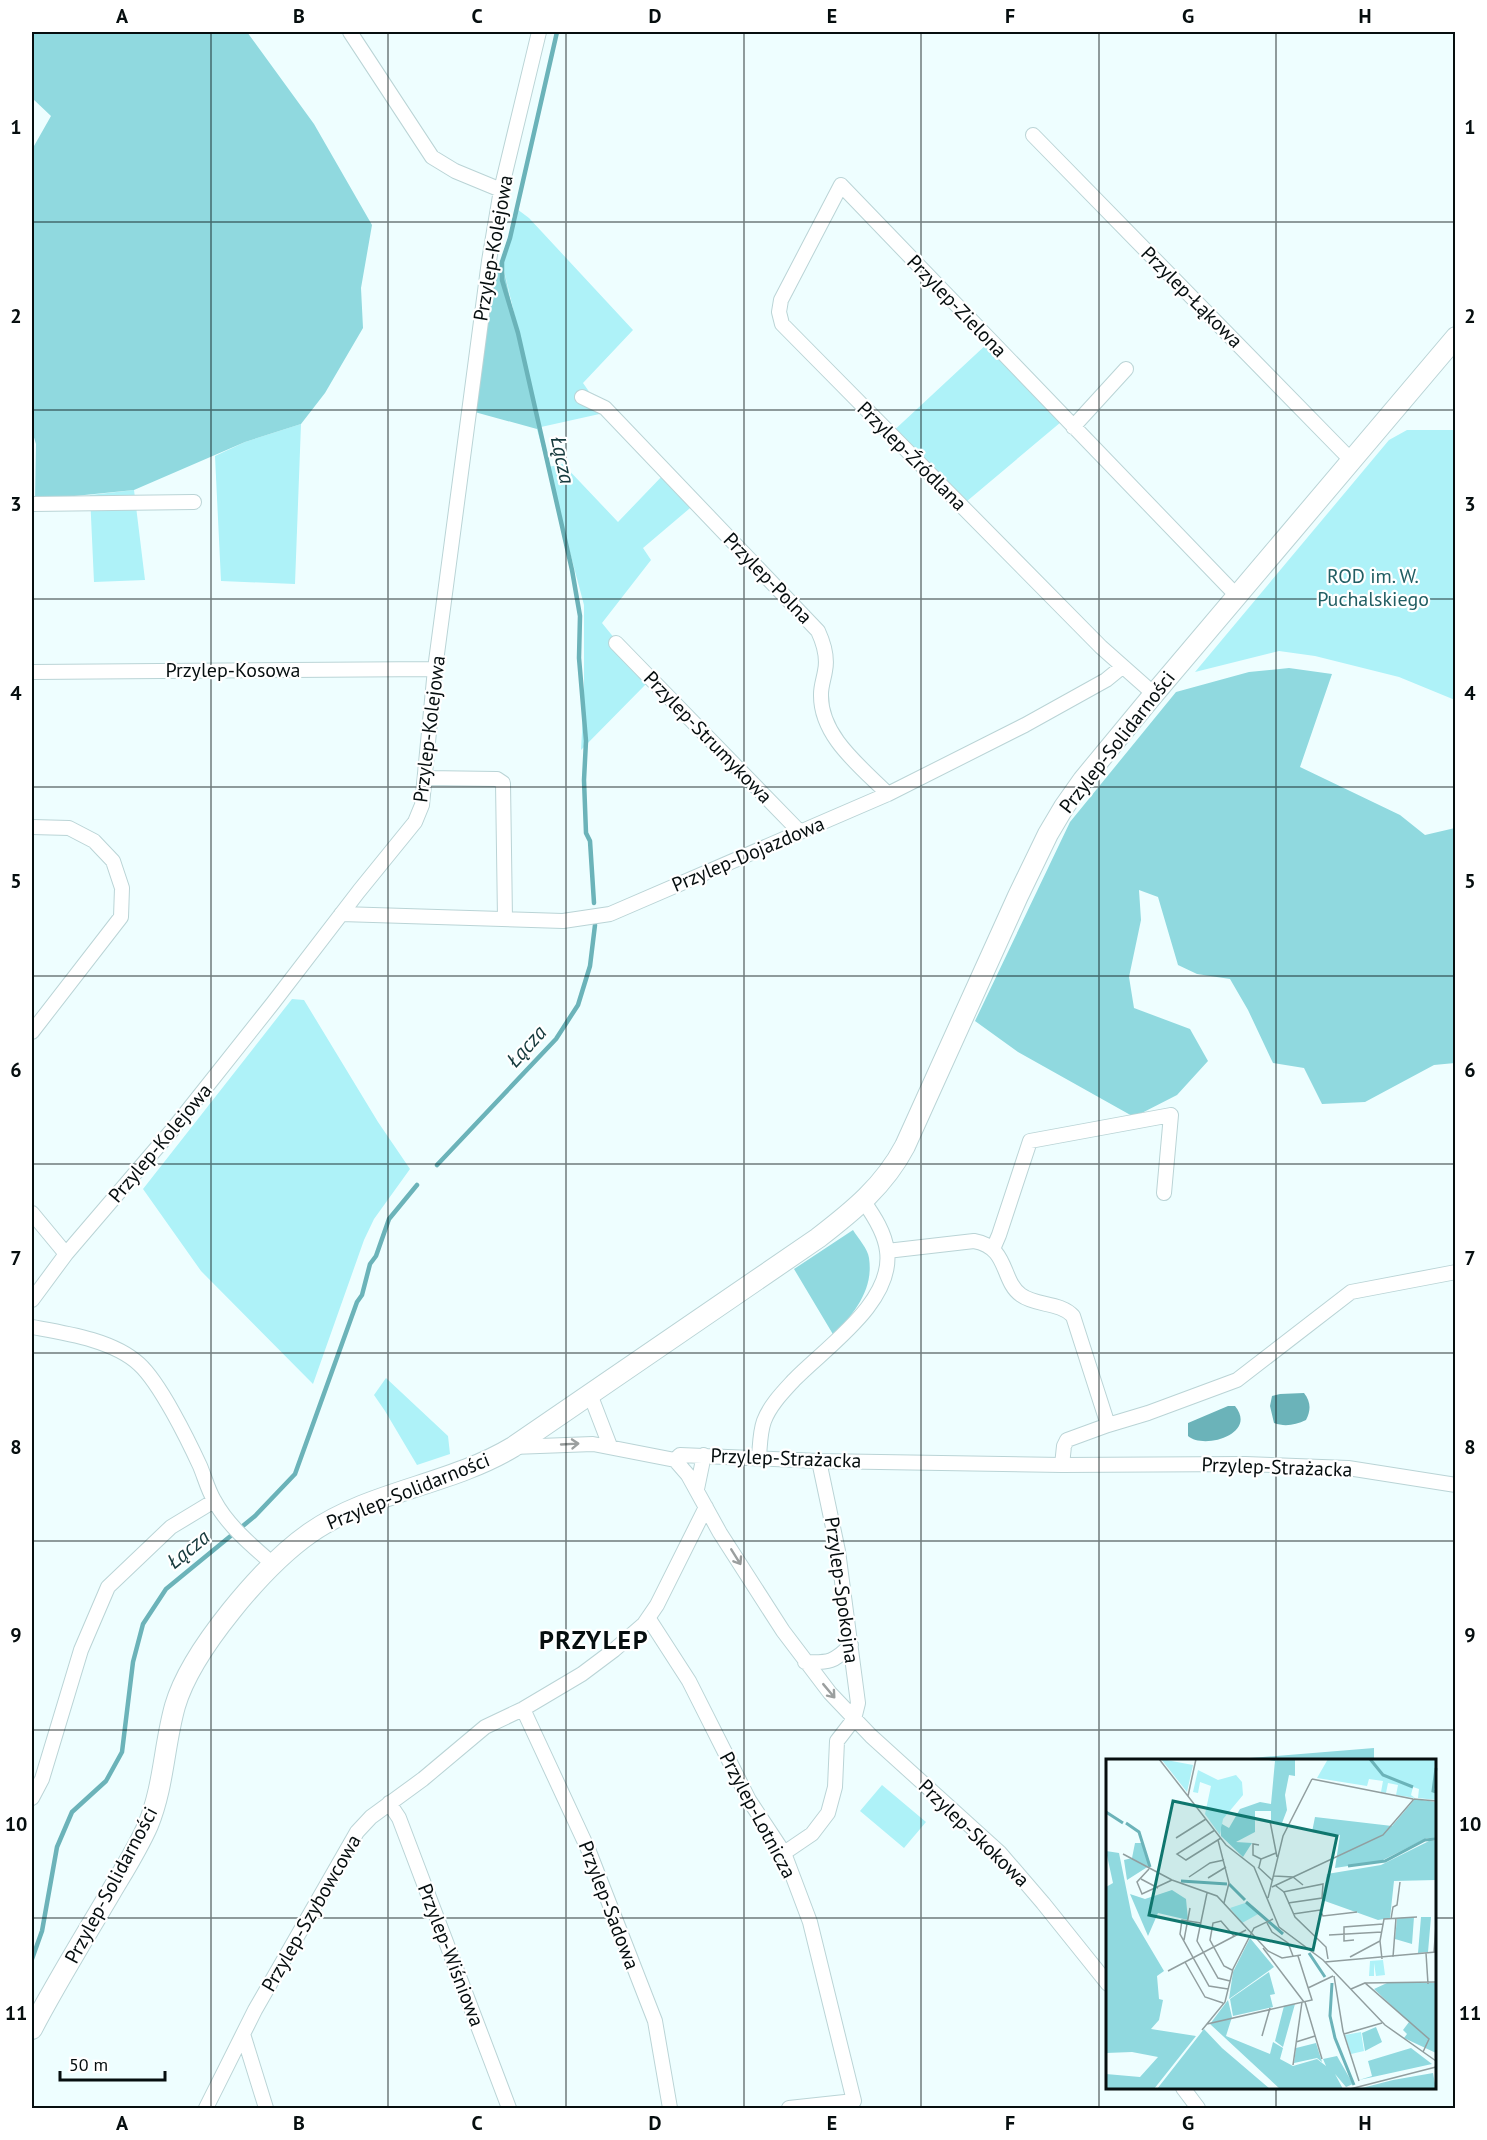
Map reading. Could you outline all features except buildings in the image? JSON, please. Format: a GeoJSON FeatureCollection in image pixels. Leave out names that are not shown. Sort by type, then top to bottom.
{"type":"FeatureCollection","features":[{"type":"Feature","properties":{"kind":"main road","name":"Przylep-Solidarności"},"geometry":{"type":"LineString","coordinates":[[32,2029],[147,1827],[161,1783],[175,1705],[198,1657],[237,1606],[273,1564],[328,1521],[376,1501],[467,1469],[513,1447],[818,1238],[864,1202],[884,1181],[905,1146],[1048,834],[1083,780],[1455,337]]}},
{"type":"Feature","properties":{"kind":"street"},"geometry":{"type":"LineString","coordinates":[[350,32],[361,38],[432,157],[455,171],[501,190]]}},
{"type":"Feature","properties":{"kind":"street","name":"Przylep-Kolejowa"},"geometry":{"type":"LineString","coordinates":[[32,1300],[66,1254],[173,1129],[273,1004],[415,822],[422,805],[435,669],[465,453],[477,342],[501,190],[539,32]]}},
{"type":"Feature","properties":{"kind":"street","name":"Przylep-Łąkowa"},"geometry":{"type":"LineString","coordinates":[[1033,135],[1352,460]]}},
{"type":"Feature","properties":{"kind":"street","name":"Przylep-Zielona"},"geometry":{"type":"LineString","coordinates":[[841,185],[1237,596]]}},
{"type":"Feature","properties":{"kind":"street","name":"Przylep-Źródlana"},"geometry":{"type":"LineString","coordinates":[[841,185],[782,300],[779,312],[782,324],[1122,667],[1154,694]]}},
{"type":"Feature","properties":{"kind":"street"},"geometry":{"type":"LineString","coordinates":[[1073,427],[1126,369]]}},
{"type":"Feature","properties":{"kind":"street","name":"Przylep-Polna"},"geometry":{"type":"LineString","coordinates":[[582,397],[605,408],[819,631],[825,649],[826,669],[820,692],[822,712],[829,729],[841,745],[888,794]]}},
{"type":"Feature","properties":{"kind":"street"},"geometry":{"type":"LineString","coordinates":[[32,504],[194,502]]}},
{"type":"Feature","properties":{"kind":"street","name":"Przylep-Strumykowa"},"geometry":{"type":"LineString","coordinates":[[616,642],[800,832]]}},
{"type":"Feature","properties":{"kind":"street","name":"Przylep-Dojazdowa"},"geometry":{"type":"LineString","coordinates":[[341,914],[563,921],[610,914],[888,794],[1025,725],[1107,680],[1122,667]]}},
{"type":"Feature","properties":{"kind":"street","name":"Przylep-Kosowa"},"geometry":{"type":"LineString","coordinates":[[32,670],[435,669]]}},
{"type":"Feature","properties":{"kind":"street"},"geometry":{"type":"LineString","coordinates":[[426,778],[496,779],[502,783],[505,919]]}},
{"type":"Feature","properties":{"kind":"street"},"geometry":{"type":"LineString","coordinates":[[32,827],[69,828],[94,841],[113,861],[122,888],[121,917],[32,1032]]}},
{"type":"Feature","properties":{"kind":"street"},"geometry":{"type":"LineString","coordinates":[[993,1249],[1030,1141],[1171,1115],[1164,1193]]}},
{"type":"Feature","properties":{"kind":"street"},"geometry":{"type":"LineString","coordinates":[[759,1457],[762,1430],[770,1410],[783,1392],[856,1321],[879,1292],[886,1273],[887,1251],[877,1222],[864,1202]]}},
{"type":"Feature","properties":{"kind":"street"},"geometry":{"type":"LineString","coordinates":[[32,1214],[66,1254]]}},
{"type":"Feature","properties":{"kind":"street"},"geometry":{"type":"LineString","coordinates":[[887,1251],[974,1241],[993,1249],[1016,1290],[1022,1296],[1061,1308],[1073,1316],[1108,1425]]}},
{"type":"Feature","properties":{"kind":"street"},"geometry":{"type":"LineString","coordinates":[[1062,1465],[1067,1440],[1237,1380],[1351,1292],[1455,1272]]}},
{"type":"Feature","properties":{"kind":"street"},"geometry":{"type":"LineString","coordinates":[[32,1327],[73,1335],[114,1348],[139,1363],[172,1412],[214,1501],[248,1542],[273,1564]]}},
{"type":"Feature","properties":{"kind":"street"},"geometry":{"type":"LineString","coordinates":[[590,1394],[610,1446]]}},
{"type":"Feature","properties":{"kind":"street","name":"Przylep-Strażacka"},"geometry":{"type":"LineString","coordinates":[[513,1447],[576,1443],[610,1446],[675,1460],[680,1455],[704,1455],[819,1461],[1062,1465],[1245,1464],[1348,1468],[1455,1485]]}},
{"type":"Feature","properties":{"kind":"street"},"geometry":{"type":"LineString","coordinates":[[697,1489],[704,1455]]}},
{"type":"Feature","properties":{"kind":"street","name":"Przylep-Skokowa"},"geometry":{"type":"LineString","coordinates":[[675,1460],[688,1475],[783,1631],[805,1662],[854,1719],[1000,1853],[1106,1983]]}},
{"type":"Feature","properties":{"kind":"street","name":"Przylep-Spokojna"},"geometry":{"type":"LineString","coordinates":[[819,1461],[838,1551],[858,1703],[854,1719]]}},
{"type":"Feature","properties":{"kind":"street"},"geometry":{"type":"LineString","coordinates":[[32,1798],[42,1779],[81,1650],[108,1587],[171,1527],[214,1501]]}},
{"type":"Feature","properties":{"kind":"street","name":"Przylep-Szybowcowa"},"geometry":{"type":"LineString","coordinates":[[206,2109],[255,2010],[349,1844],[371,1817],[423,1779],[485,1727],[523,1709],[582,1674],[649,1619],[706,1507]]}},
{"type":"Feature","properties":{"kind":"street","name":"Przylep-Lotnicza"},"geometry":{"type":"LineString","coordinates":[[649,1619],[689,1682],[749,1800],[783,1853],[810,1922],[854,2101],[789,2109]]}},
{"type":"Feature","properties":{"kind":"street"},"geometry":{"type":"LineString","coordinates":[[805,1662],[824,1663],[837,1659],[850,1645]]}},
{"type":"Feature","properties":{"kind":"street","name":"Przylep-Sadowa"},"geometry":{"type":"LineString","coordinates":[[523,1709],[588,1849],[655,2021],[670,2109]]}},
{"type":"Feature","properties":{"kind":"street"},"geometry":{"type":"LineString","coordinates":[[783,1853],[812,1834],[828,1813],[835,1787],[837,1741],[854,1719]]}},
{"type":"Feature","properties":{"kind":"street","name":"Przylep-Wiśniowa"},"geometry":{"type":"LineString","coordinates":[[389,1803],[399,1818],[509,2109]]}},
{"type":"Feature","properties":{"kind":"street"},"geometry":{"type":"LineString","coordinates":[[243,2034],[266,2109]]}},
{"type":"Feature","properties":{"kind":"street"},"geometry":{"type":"LineString","coordinates":[[1184,2089],[1198,2109]]}},
{"type":"Feature","properties":{"kind":"green space"},"geometry":{"type":"Polygon","coordinates":[[[517,209],[529,218],[633,330],[583,383],[604,413],[541,427],[502,262],[517,209]]]}},
{"type":"Feature","properties":{"kind":"green space"},"geometry":{"type":"Polygon","coordinates":[[[989,342],[1061,422],[960,507],[889,435],[989,342]]]}},
{"type":"Feature","properties":{"kind":"green space"},"geometry":{"type":"Polygon","coordinates":[[[301,424],[295,584],[221,581],[215,456],[245,442],[301,424]]]}},
{"type":"Feature","properties":{"kind":"green space"},"geometry":{"type":"Polygon","coordinates":[[[541,427],[548,467],[563,464],[618,522],[666,472],[696,503],[643,548],[651,560],[602,623],[649,681],[581,750],[584,696],[584,605],[537,429],[541,427]]]}},
{"type":"Feature","properties":{"kind":"green space","name":"ROD im. W. Puchalskiego"},"geometry":{"type":"Polygon","coordinates":[[[1407,430],[1455,430],[1455,700],[1399,677],[1315,656],[1279,651],[1195,672],[1389,440],[1407,430]]]}},
{"type":"Feature","properties":{"kind":"green space"},"geometry":{"type":"Polygon","coordinates":[[[134,490],[145,580],[94,582],[90,495],[134,490]]]}},
{"type":"Feature","properties":{"kind":"green space"},"geometry":{"type":"Polygon","coordinates":[[[292,999],[304,1000],[378,1122],[410,1169],[374,1219],[364,1240],[313,1384],[201,1271],[143,1189],[292,999]]]}},
{"type":"Feature","properties":{"kind":"green space"},"geometry":{"type":"Polygon","coordinates":[[[386,1378],[448,1436],[450,1454],[417,1465],[374,1395],[386,1378]]]}},
{"type":"Feature","properties":{"kind":"green space"},"geometry":{"type":"Polygon","coordinates":[[[882,1785],[926,1822],[904,1848],[860,1811],[882,1785]]]}},
{"type":"Feature","properties":{"kind":"shaded area"},"geometry":{"type":"Polygon","coordinates":[[[32,32],[247,32],[314,124],[372,225],[361,288],[363,328],[325,393],[301,424],[245,442],[134,490],[35,500],[36,444],[32,431],[32,163],[34,146],[51,116],[32,98],[32,32]]]}},
{"type":"Feature","properties":{"kind":"shaded area"},"geometry":{"type":"Polygon","coordinates":[[[502,262],[536,417],[541,427],[537,429],[471,411],[491,266],[502,262]]]}},
{"type":"Feature","properties":{"kind":"shaded area"},"geometry":{"type":"Polygon","coordinates":[[[1289,668],[1332,674],[1300,767],[1400,815],[1425,835],[1455,828],[1455,1063],[1434,1065],[1365,1102],[1322,1104],[1304,1068],[1273,1063],[1248,1010],[1230,979],[1197,974],[1178,965],[1158,897],[1139,890],[1141,920],[1129,977],[1134,1008],[1190,1029],[1208,1061],[1177,1095],[1134,1117],[1018,1052],[975,1021],[1070,822],[1176,692],[1249,672],[1289,668]]]}},
{"type":"Feature","properties":{"kind":"shaded area"},"geometry":{"type":"Polygon","coordinates":[[[853,1230],[865,1247],[870,1270],[861,1301],[834,1336],[794,1269],[853,1230]]]}},
{"type":"Feature","properties":{"kind":"shaded area"},"geometry":{"type":"Polygon","coordinates":[[[1304,1393],[1310,1406],[1306,1420],[1290,1425],[1274,1423],[1270,1406],[1272,1396],[1304,1393]]]}},
{"type":"Feature","properties":{"kind":"shaded area"},"geometry":{"type":"Polygon","coordinates":[[[1228,1406],[1235,1406],[1240,1416],[1240,1424],[1226,1437],[1205,1441],[1188,1436],[1188,1423],[1228,1406]]]}},
{"type":"Feature","properties":{"kind":"shaded area"},"geometry":{"type":"Polygon","coordinates":[[[1374,1748],[1374,1759],[1238,1759],[1374,1748]]]}},
{"type":"Feature","properties":{"kind":"waterway","name":"Łącza"},"geometry":{"type":"LineString","coordinates":[[557,32],[510,238],[502,262],[502,280],[518,333],[572,570],[580,616],[579,658],[586,741],[584,780],[586,833],[590,841],[594,903]]}},
{"type":"Feature","properties":{"kind":"waterway","name":"Łącza"},"geometry":{"type":"LineString","coordinates":[[437,1165],[556,1039],[578,1005],[590,966],[595,925]]}},
{"type":"Feature","properties":{"kind":"waterway","name":"Łącza"},"geometry":{"type":"LineString","coordinates":[[32,1959],[42,1931],[57,1847],[72,1812],[106,1781],[122,1752],[133,1662],[143,1624],[166,1589],[255,1516],[295,1474],[357,1302],[362,1295],[370,1264],[376,1256],[389,1219],[417,1185]]}},
{"type":"Feature","properties":{"kind":"district","name":"PRZYLEP"},"geometry":{"type":"Point","coordinates":[594,1639]}}]}
